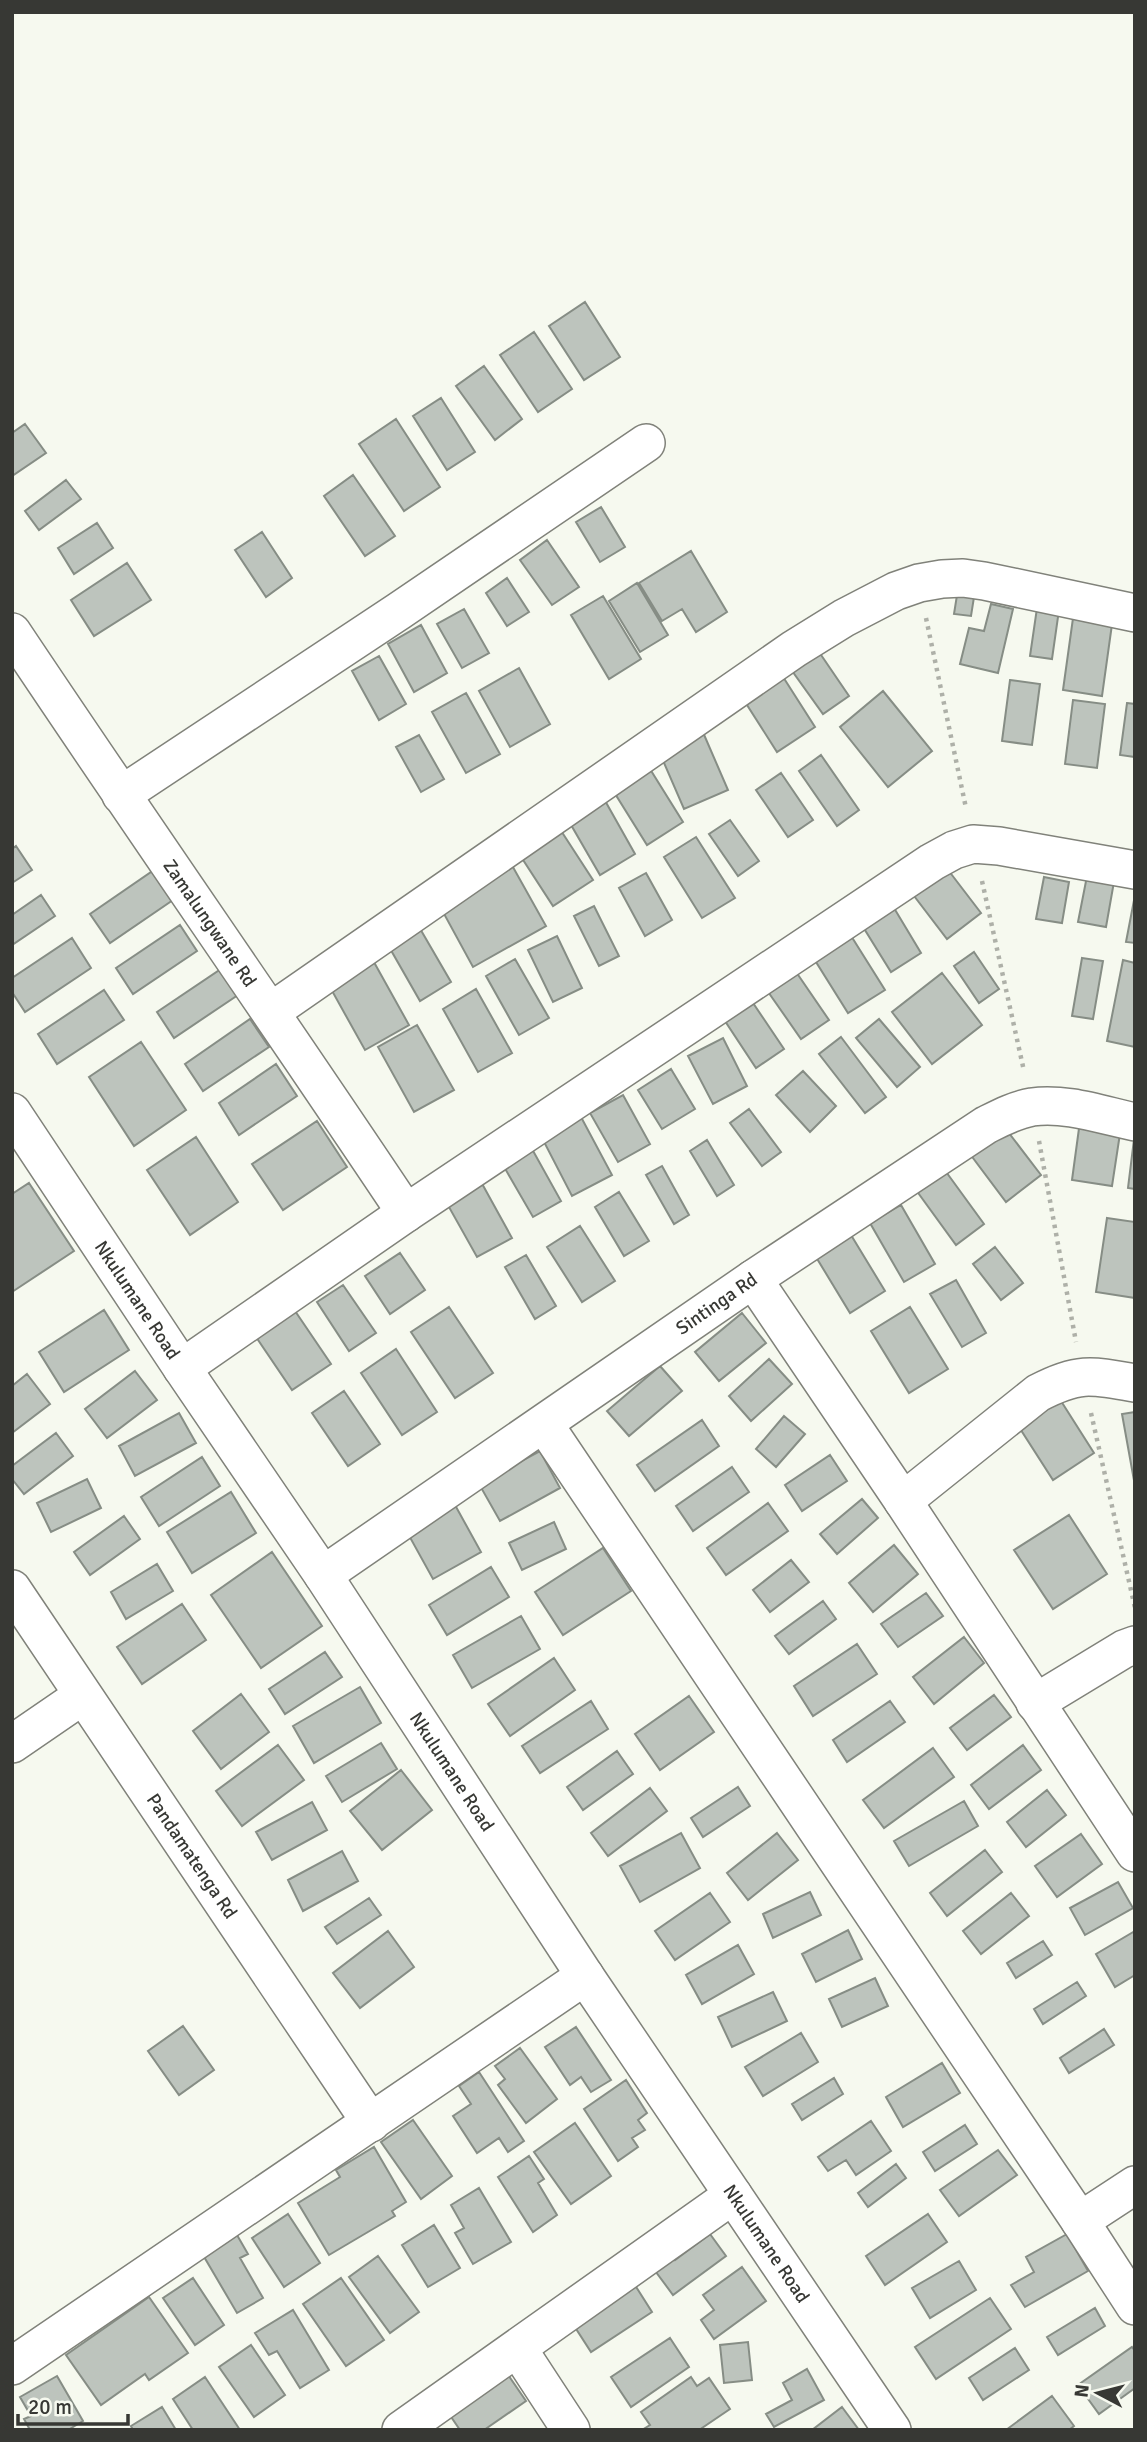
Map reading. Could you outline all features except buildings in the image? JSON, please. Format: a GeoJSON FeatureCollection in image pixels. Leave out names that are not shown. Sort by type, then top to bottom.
{"type":"FeatureCollection","features":[{"type":"Feature","properties":{"kind":"street"},"geometry":{"type":"LineString","coordinates":[[121,795],[646,443]]}},
{"type":"Feature","properties":{"kind":"street"},"geometry":{"type":"LineString","coordinates":[[272,1012],[794,649],[844,618],[896,591],[919,583],[963,578],[1135,613]]}},
{"type":"Feature","properties":{"kind":"street","name":"Zamalungwane Rd"},"geometry":{"type":"LineString","coordinates":[[12,632],[406,1213]]}},
{"type":"Feature","properties":{"kind":"street"},"geometry":{"type":"LineString","coordinates":[[182,1368],[406,1213],[954,849],[973,844],[999,846],[1135,870]]}},
{"type":"Feature","properties":{"kind":"street","name":"Sintinga Rd"},"geometry":{"type":"LineString","coordinates":[[323,1575],[753,1279],[986,1125],[1010,1113],[1032,1107],[1059,1107],[1135,1122]]}},
{"type":"Feature","properties":{"kind":"street","name":"Nkulumane Road"},"geometry":{"type":"LineString","coordinates":[[12,1112],[323,1575],[585,1976],[892,2430]]}},
{"type":"Feature","properties":{"kind":"street"},"geometry":{"type":"LineString","coordinates":[[753,1279],[1135,1853]]}},
{"type":"Feature","properties":{"kind":"street"},"geometry":{"type":"LineString","coordinates":[[903,1502],[1038,1393],[1062,1380],[1082,1375],[1135,1383]]}},
{"type":"Feature","properties":{"kind":"street"},"geometry":{"type":"LineString","coordinates":[[544,1424],[1135,2306]]}},
{"type":"Feature","properties":{"kind":"street","name":"Pandamatenga Rd"},"geometry":{"type":"LineString","coordinates":[[12,1590],[371,2123]]}},
{"type":"Feature","properties":{"kind":"street"},"geometry":{"type":"LineString","coordinates":[[1035,1703],[1135,1645]]}},
{"type":"Feature","properties":{"kind":"street"},"geometry":{"type":"LineString","coordinates":[[12,1744],[82,1696]]}},
{"type":"Feature","properties":{"kind":"street"},"geometry":{"type":"LineString","coordinates":[[12,2366],[585,1976]]}},
{"type":"Feature","properties":{"kind":"street"},"geometry":{"type":"LineString","coordinates":[[1080,2221],[1135,2185]]}},
{"type":"Feature","properties":{"kind":"street"},"geometry":{"type":"LineString","coordinates":[[401,2430],[733,2195]]}},
{"type":"Feature","properties":{"kind":"street"},"geometry":{"type":"LineString","coordinates":[[518,2349],[572,2430]]}}]}
